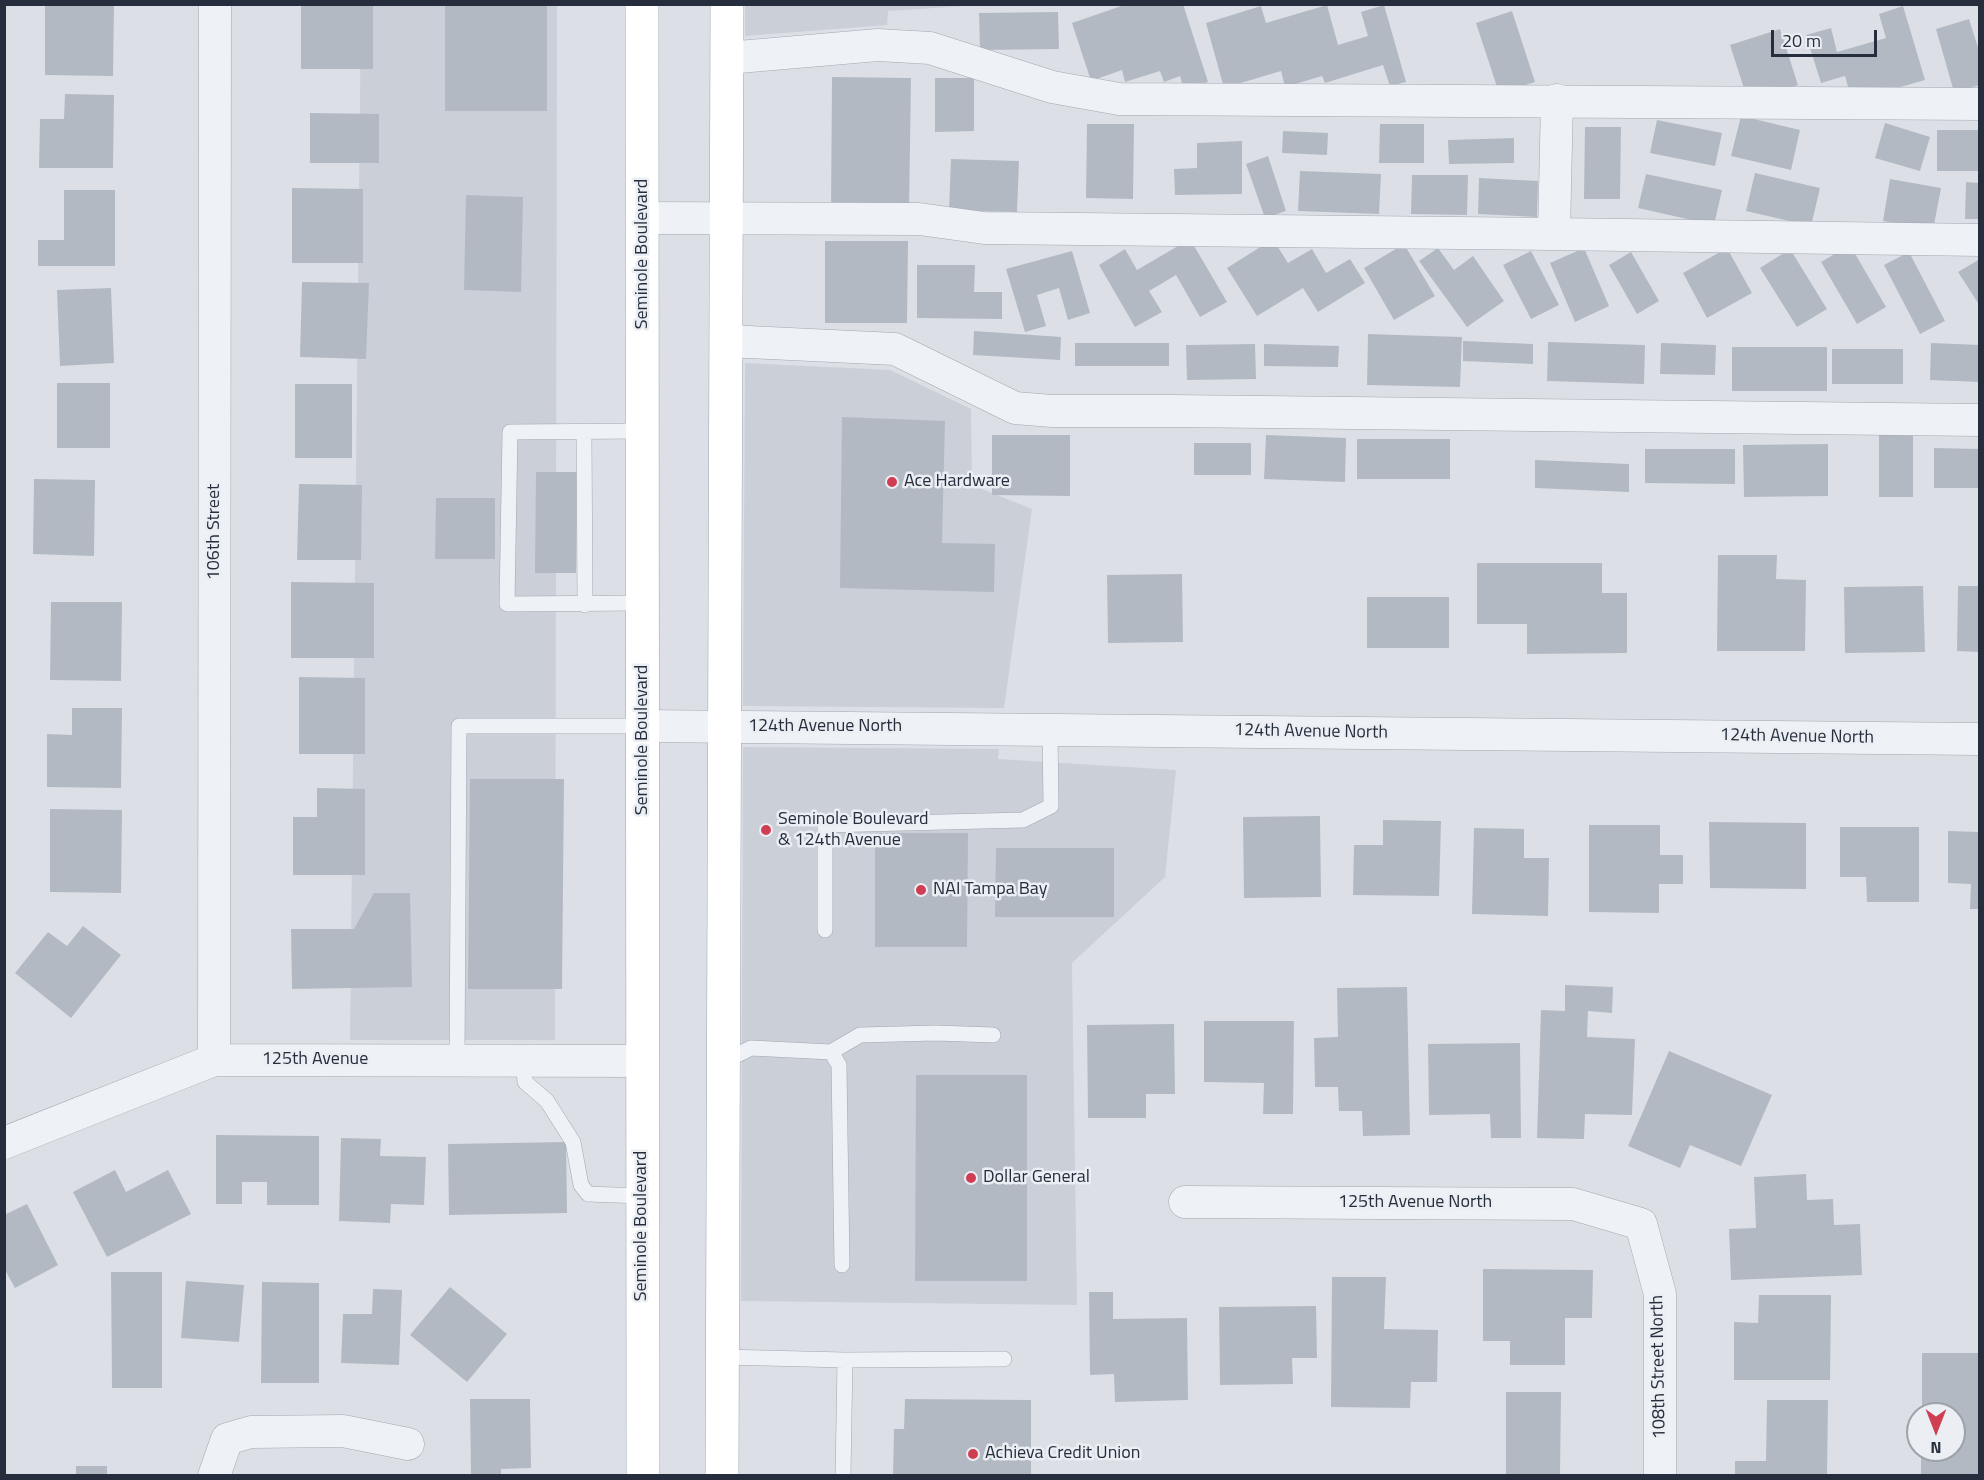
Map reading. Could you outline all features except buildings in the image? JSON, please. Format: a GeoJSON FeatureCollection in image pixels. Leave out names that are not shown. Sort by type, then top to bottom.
{"type":"FeatureCollection","features":[{"type":"Feature","properties":{"kind":"main road","name":"Seminole Boulevard"},"geometry":{"type":"LineString","coordinates":[[642,4],[643,1476]]}},
{"type":"Feature","properties":{"kind":"main road"},"geometry":{"type":"LineString","coordinates":[[723,1476],[727,4]]}},
{"type":"Feature","properties":{"kind":"street","name":"106th Street"},"geometry":{"type":"LineString","coordinates":[[214,1059],[215,4]]}},
{"type":"Feature","properties":{"kind":"street"},"geometry":{"type":"LineString","coordinates":[[727,58],[878,45],[930,48],[1052,87],[1119,99],[1980,104]]}},
{"type":"Feature","properties":{"kind":"street"},"geometry":{"type":"LineString","coordinates":[[1554,234],[1557,100]]}},
{"type":"Feature","properties":{"kind":"street"},"geometry":{"type":"LineString","coordinates":[[643,218],[919,219],[984,228],[1980,240]]}},
{"type":"Feature","properties":{"kind":"street"},"geometry":{"type":"LineString","coordinates":[[727,341],[894,349],[1016,408],[1052,411],[1980,420]]}},
{"type":"Feature","properties":{"kind":"street","name":"124th Avenue North"},"geometry":{"type":"LineString","coordinates":[[643,726],[1980,739]]}},
{"type":"Feature","properties":{"kind":"street","name":"125th Avenue"},"geometry":{"type":"LineString","coordinates":[[4,1143],[214,1059],[642,1061]]}},
{"type":"Feature","properties":{"kind":"street","name":"125th Avenue North"},"geometry":{"type":"LineString","coordinates":[[1185,1202],[1573,1204],[1641,1224]]}},
{"type":"Feature","properties":{"kind":"street","name":"108th Street North"},"geometry":{"type":"LineString","coordinates":[[1641,1224],[1660,1294],[1660,1476]]}},
{"type":"Feature","properties":{"kind":"street"},"geometry":{"type":"LineString","coordinates":[[214,1476],[227,1439],[251,1432],[342,1431],[408,1444]]}},
{"type":"Feature","properties":{"kind":"lane"},"geometry":{"type":"LineString","coordinates":[[584,431],[585,605]]}},
{"type":"Feature","properties":{"kind":"lane"},"geometry":{"type":"LineString","coordinates":[[643,431],[510,432],[507,604],[643,603]]}},
{"type":"Feature","properties":{"kind":"lane"},"geometry":{"type":"LineString","coordinates":[[457,1061],[459,726],[643,726]]}},
{"type":"Feature","properties":{"kind":"lane"},"geometry":{"type":"LineString","coordinates":[[825,930],[825,825],[1023,820],[1051,806],[1050,729]]}},
{"type":"Feature","properties":{"kind":"lane"},"geometry":{"type":"LineString","coordinates":[[723,1062],[751,1048],[831,1052],[860,1035],[936,1033],[993,1035]]}},
{"type":"Feature","properties":{"kind":"lane"},"geometry":{"type":"LineString","coordinates":[[831,1052],[839,1065],[842,1265]]}},
{"type":"Feature","properties":{"kind":"lane"},"geometry":{"type":"LineString","coordinates":[[523,1061],[525,1082],[547,1101],[573,1142],[581,1185],[588,1194],[642,1196]]}},
{"type":"Feature","properties":{"kind":"lane"},"geometry":{"type":"LineString","coordinates":[[723,1357],[845,1360],[1005,1359]]}},
{"type":"Feature","properties":{"kind":"lane"},"geometry":{"type":"LineString","coordinates":[[843,1476],[845,1360]]}},
{"type":"Feature","properties":{"kind":"shaded area"},"geometry":{"type":"Polygon","coordinates":[[[745,4],[981,5],[888,11],[887,25],[745,36],[745,4]]]}},
{"type":"Feature","properties":{"kind":"shaded area"},"geometry":{"type":"Polygon","coordinates":[[[361,5],[557,5],[555,1040],[350,1040],[361,5]]]}},
{"type":"Feature","properties":{"kind":"shaded area"},"geometry":{"type":"Polygon","coordinates":[[[745,363],[890,370],[971,409],[972,485],[1032,509],[1004,708],[743,706],[745,363]]]}},
{"type":"Feature","properties":{"kind":"shaded area"},"geometry":{"type":"Polygon","coordinates":[[[743,747],[999,749],[998,759],[1176,770],[1165,877],[1072,963],[1077,1305],[741,1301],[743,747]]]}},
{"type":"Feature","properties":{"kind":"place","name":"Ace Hardware"},"geometry":{"type":"Point","coordinates":[892,482]}},
{"type":"Feature","properties":{"kind":"place","name":"Seminole Boulevard & 124th Avenue"},"geometry":{"type":"Point","coordinates":[766,830]}},
{"type":"Feature","properties":{"kind":"place","name":"NAI Tampa Bay"},"geometry":{"type":"Point","coordinates":[921,890]}},
{"type":"Feature","properties":{"kind":"place","name":"Dollar General"},"geometry":{"type":"Point","coordinates":[971,1178]}},
{"type":"Feature","properties":{"kind":"place","name":"Achieva Credit Union"},"geometry":{"type":"Point","coordinates":[973,1454]}}]}
